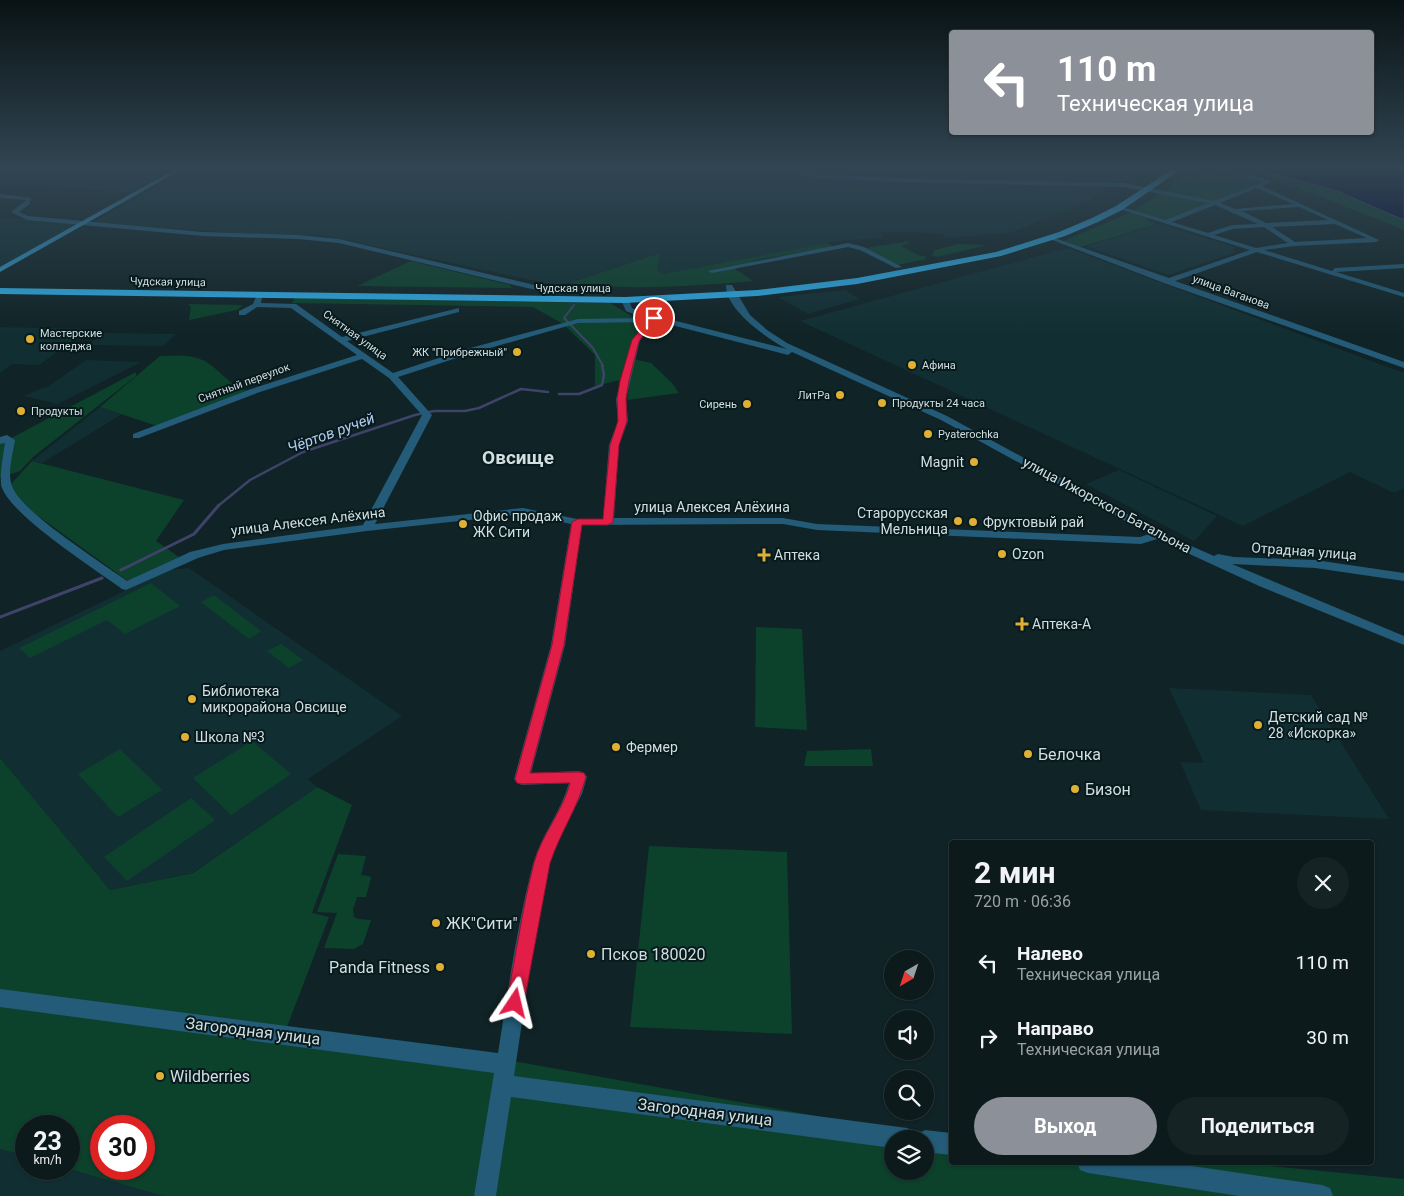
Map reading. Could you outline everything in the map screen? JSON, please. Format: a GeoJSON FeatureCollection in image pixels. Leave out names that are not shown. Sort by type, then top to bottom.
{"type":"FeatureCollection","features":[{"type":"Feature","properties":{"kind":"highway","name":"Чудская улица"},"geometry":{"type":"LineString","coordinates":[[0,291],[263,295],[343,292],[378,288],[560,292],[731,292],[898,267],[986,249],[1065,223]]}},
{"type":"Feature","properties":{"kind":"highway","name":"Чудская улица"},"geometry":{"type":"LineString","coordinates":[[0,283],[343,292],[370,297],[625,300],[857,281],[998,254],[1050,238],[1088,223]]}},
{"type":"Feature","properties":{"kind":"highway"},"geometry":{"type":"LineString","coordinates":[[1060,225],[1075,229]]}},
{"type":"Feature","properties":{"kind":"highway"},"geometry":{"type":"LineString","coordinates":[[370,297],[366,295],[367,293],[378,288]]}},
{"type":"Feature","properties":{"kind":"main road"},"geometry":{"type":"LineString","coordinates":[[0,270],[86,223]]}},
{"type":"Feature","properties":{"kind":"street"},"geometry":{"type":"LineString","coordinates":[[86,223],[203,234],[298,237],[339,241],[527,286],[560,292]]}},
{"type":"Feature","properties":{"kind":"street"},"geometry":{"type":"LineString","coordinates":[[1169,223],[1404,294]]}},
{"type":"Feature","properties":{"kind":"street"},"geometry":{"type":"LineString","coordinates":[[1263,223],[1294,244]]}},
{"type":"Feature","properties":{"kind":"street"},"geometry":{"type":"LineString","coordinates":[[1208,235],[1232,227],[1317,223]]}},
{"type":"Feature","properties":{"kind":"street"},"geometry":{"type":"LineString","coordinates":[[1167,281],[1256,250],[1294,244],[1376,240],[1337,223]]}},
{"type":"Feature","properties":{"kind":"street","name":"улица Ваганова"},"geometry":{"type":"LineString","coordinates":[[1050,238],[1404,365]]}},
{"type":"Feature","properties":{"kind":"street"},"geometry":{"type":"LineString","coordinates":[[712,271],[848,245],[862,248],[898,267]]}},
{"type":"Feature","properties":{"kind":"street"},"geometry":{"type":"LineString","coordinates":[[1325,271],[1404,266]]}},
{"type":"Feature","properties":{"kind":"street","name":"улица Ижорского Батальона"},"geometry":{"type":"LineString","coordinates":[[731,292],[746,316],[759,329],[776,340],[944,418],[1158,534],[1201,555],[1404,641]]}},
{"type":"Feature","properties":{"kind":"street"},"geometry":{"type":"LineString","coordinates":[[242,313],[256,305],[263,295]]}},
{"type":"Feature","properties":{"kind":"street","name":"улица Ижорского Батальона"},"geometry":{"type":"LineString","coordinates":[[625,300],[626,305],[633,312],[815,359]]}},
{"type":"Feature","properties":{"kind":"street","name":"Снятная улица"},"geometry":{"type":"LineString","coordinates":[[256,305],[293,306],[392,376],[426,415],[366,528]]}},
{"type":"Feature","properties":{"kind":"street"},"geometry":{"type":"LineString","coordinates":[[340,340],[456,310]]}},
{"type":"Feature","properties":{"kind":"street"},"geometry":{"type":"LineString","coordinates":[[392,376],[466,352],[578,321],[637,321],[654,318]]}},
{"type":"Feature","properties":{"kind":"street"},"geometry":{"type":"LineString","coordinates":[[608,522],[614,445],[623,421],[621,399],[624,381],[636,340],[654,318]]}},
{"type":"Feature","properties":{"kind":"street","name":"Снятный переулок"},"geometry":{"type":"LineString","coordinates":[[136,436],[254,391],[362,356]]}},
{"type":"Feature","properties":{"kind":"street","name":"улица Алексея Алёхина"},"geometry":{"type":"LineString","coordinates":[[0,442],[8,438],[10,440],[5,473],[6,484],[14,501],[30,516],[126,586],[194,555],[223,547],[366,528],[523,511],[578,522],[782,521],[817,527],[1140,541],[1158,534]]}},
{"type":"Feature","properties":{"kind":"street"},"geometry":{"type":"LineString","coordinates":[[485,1196],[522,962],[542,863],[550,840],[574,794],[579,777],[522,779],[558,645],[578,522]]}},
{"type":"Feature","properties":{"kind":"street","name":"Отрадная улица"},"geometry":{"type":"LineString","coordinates":[[1201,555],[1234,561],[1340,567],[1404,577]]}},
{"type":"Feature","properties":{"kind":"street","name":"Загородная улица"},"geometry":{"type":"LineString","coordinates":[[0,998],[506,1064]]}},
{"type":"Feature","properties":{"kind":"street","name":"Загородная улица"},"geometry":{"type":"LineString","coordinates":[[502,1085],[884,1136]]}},
{"type":"Feature","properties":{"kind":"street"},"geometry":{"type":"LineString","coordinates":[[934,1142],[949,1144]]}},
{"type":"Feature","properties":{"kind":"street"},"geometry":{"type":"LineString","coordinates":[[1111,1165],[1194,1176],[1252,1188],[1322,1196]]}},
{"type":"Feature","properties":{"kind":"shaded area"},"geometry":{"type":"Polygon","coordinates":[[[0,223],[79,224],[0,269],[0,223]]]}},
{"type":"Feature","properties":{"kind":"shaded area"},"geometry":{"type":"Polygon","coordinates":[[[100,223],[1035,223],[1013,232],[946,238],[942,233],[881,232],[882,238],[838,241],[663,274],[656,270],[659,253],[559,286],[327,236],[234,233],[100,223]]]}},
{"type":"Feature","properties":{"kind":"shaded area"},"geometry":{"type":"Polygon","coordinates":[[[1160,224],[1235,247],[1233,250],[1236,252],[1168,275],[1086,246],[1160,224]]]}},
{"type":"Feature","properties":{"kind":"shaded area"},"geometry":{"type":"Polygon","coordinates":[[[1068,248],[1404,373],[1404,488],[1394,493],[1350,472],[1243,526],[800,321],[1068,248]]]}},
{"type":"Feature","properties":{"kind":"shaded area"},"geometry":{"type":"Polygon","coordinates":[[[845,290],[859,299],[808,314],[778,297],[845,290]]]}},
{"type":"Feature","properties":{"kind":"shaded area"},"geometry":{"type":"Polygon","coordinates":[[[0,327],[88,329],[39,365],[12,364],[0,373],[0,327]]]}},
{"type":"Feature","properties":{"kind":"shaded area"},"geometry":{"type":"Polygon","coordinates":[[[103,333],[176,334],[163,346],[88,345],[103,333]]]}},
{"type":"Feature","properties":{"kind":"shaded area"},"geometry":{"type":"Polygon","coordinates":[[[86,360],[141,362],[57,404],[24,396],[46,388],[86,360]]]}},
{"type":"Feature","properties":{"kind":"shaded area"},"geometry":{"type":"Polygon","coordinates":[[[100,407],[122,414],[42,463],[32,461],[100,407]]]}},
{"type":"Feature","properties":{"kind":"shaded area"},"geometry":{"type":"Polygon","coordinates":[[[1119,470],[1217,516],[1194,541],[1086,484],[1119,470]]]}},
{"type":"Feature","properties":{"kind":"shaded area","name":"Школа №3"},"geometry":{"type":"Polygon","coordinates":[[[189,568],[402,716],[308,779],[317,787],[192,873],[110,890],[0,758],[0,651],[168,570],[189,568]]]}},
{"type":"Feature","properties":{"kind":"shaded area","name":"Детский сад № 28 «Искорка»"},"geometry":{"type":"Polygon","coordinates":[[[1169,688],[1311,695],[1389,819],[1201,810],[1180,762],[1204,763],[1169,688]]]}},
{"type":"Feature","properties":{"kind":"shaded area"},"geometry":{"type":"Polygon","coordinates":[[[0,1149],[15,1153],[15,1180],[80,1180],[80,1172],[90,1175],[90,1180],[107,1180],[163,1196],[0,1196],[0,1149]]]}},
{"type":"Feature","properties":{"kind":"green space"},"geometry":{"type":"Polygon","coordinates":[[[1106,223],[1157,224],[1080,247],[1064,241],[1106,223]]]}},
{"type":"Feature","properties":{"kind":"green space"},"geometry":{"type":"Polygon","coordinates":[[[1386,223],[1404,223],[1404,230],[1386,223]]]}},
{"type":"Feature","properties":{"kind":"green space"},"geometry":{"type":"Polygon","coordinates":[[[903,241],[910,243],[901,246],[920,256],[925,256],[926,259],[897,265],[867,249],[905,242],[903,241]]]}},
{"type":"Feature","properties":{"kind":"green space"},"geometry":{"type":"Polygon","coordinates":[[[827,243],[834,247],[761,259],[734,268],[753,281],[638,287],[569,283],[660,253],[657,270],[663,274],[827,243]]]}},
{"type":"Feature","properties":{"kind":"green space"},"geometry":{"type":"Polygon","coordinates":[[[959,244],[987,245],[937,257],[932,255],[935,250],[959,244]]]}},
{"type":"Feature","properties":{"kind":"green space"},"geometry":{"type":"Polygon","coordinates":[[[411,261],[510,285],[512,288],[357,286],[411,261]]]}},
{"type":"Feature","properties":{"kind":"green space"},"geometry":{"type":"Polygon","coordinates":[[[295,298],[610,303],[630,315],[649,321],[633,339],[620,380],[595,386],[595,355],[563,324],[533,307],[292,303],[295,298]]]}},
{"type":"Feature","properties":{"kind":"green space"},"geometry":{"type":"Polygon","coordinates":[[[188,304],[243,305],[237,310],[189,320],[191,307],[188,304]]]}},
{"type":"Feature","properties":{"kind":"green space"},"geometry":{"type":"Polygon","coordinates":[[[160,356],[195,357],[206,362],[234,384],[248,391],[157,426],[100,407],[160,356]]]}},
{"type":"Feature","properties":{"kind":"green space"},"geometry":{"type":"Polygon","coordinates":[[[633,359],[651,363],[672,383],[679,393],[627,400],[633,359]]]}},
{"type":"Feature","properties":{"kind":"green space"},"geometry":{"type":"Polygon","coordinates":[[[136,372],[136,376],[33,457],[20,471],[0,478],[0,444],[136,372]]]}},
{"type":"Feature","properties":{"kind":"green space"},"geometry":{"type":"Polygon","coordinates":[[[32,461],[184,500],[156,541],[179,557],[128,581],[16,500],[11,484],[32,461]]]}},
{"type":"Feature","properties":{"kind":"green space"},"geometry":{"type":"Polygon","coordinates":[[[151,583],[180,606],[125,634],[107,620],[30,658],[19,648],[151,583]]]}},
{"type":"Feature","properties":{"kind":"green space"},"geometry":{"type":"Polygon","coordinates":[[[214,595],[261,631],[249,639],[201,602],[214,595]]]}},
{"type":"Feature","properties":{"kind":"green space"},"geometry":{"type":"Polygon","coordinates":[[[756,627],[802,629],[807,730],[755,727],[756,627]]]}},
{"type":"Feature","properties":{"kind":"green space"},"geometry":{"type":"Polygon","coordinates":[[[281,644],[303,660],[289,668],[267,651],[281,644]]]}},
{"type":"Feature","properties":{"kind":"green space"},"geometry":{"type":"Polygon","coordinates":[[[252,741],[291,774],[231,815],[193,778],[252,741]]]}},
{"type":"Feature","properties":{"kind":"green space"},"geometry":{"type":"Polygon","coordinates":[[[120,749],[162,790],[118,817],[78,774],[120,749]]]}},
{"type":"Feature","properties":{"kind":"green space"},"geometry":{"type":"Polygon","coordinates":[[[871,749],[873,766],[804,766],[807,751],[871,749]]]}},
{"type":"Feature","properties":{"kind":"green space"},"geometry":{"type":"Polygon","coordinates":[[[0,758],[110,890],[193,873],[317,787],[352,805],[312,913],[329,917],[287,1027],[497,1058],[866,1125],[913,1130],[884,1130],[884,1180],[934,1180],[934,1132],[949,1134],[949,1165],[1259,1165],[1404,1179],[1404,1196],[163,1196],[107,1180],[155,1180],[155,1115],[90,1115],[90,1175],[80,1172],[80,1115],[15,1115],[15,1153],[0,1149],[0,758]]]}},
{"type":"Feature","properties":{"kind":"green space"},"geometry":{"type":"Polygon","coordinates":[[[191,798],[215,820],[127,881],[104,857],[191,798]]]}},
{"type":"Feature","properties":{"kind":"green space"},"geometry":{"type":"Polygon","coordinates":[[[649,846],[787,852],[792,1034],[630,1027],[649,846]]]}},
{"type":"Feature","properties":{"kind":"green space"},"geometry":{"type":"Polygon","coordinates":[[[338,854],[366,856],[361,875],[371,878],[366,897],[357,897],[353,909],[354,917],[371,920],[363,944],[354,949],[324,948],[337,913],[317,912],[338,854]]]}},
{"type":"Feature","properties":{"kind":"waterway","name":"Чёртов ручей"},"geometry":{"type":"LineString","coordinates":[[574,305],[564,318],[593,348],[603,366]]}},
{"type":"Feature","properties":{"kind":"waterway","name":"Чёртов ручей"},"geometry":{"type":"LineString","coordinates":[[559,394],[579,394],[602,385],[604,375],[602,365]]}},
{"type":"Feature","properties":{"kind":"waterway","name":"Чёртов ручей"},"geometry":{"type":"LineString","coordinates":[[218,506],[250,480],[303,452],[415,415],[434,411],[465,411],[479,408],[521,389],[548,392]]}},
{"type":"Feature","properties":{"kind":"waterway","name":"Чёртов ручей"},"geometry":{"type":"LineString","coordinates":[[121,570],[194,534],[218,506]]}},
{"type":"Feature","properties":{"kind":"waterway","name":"Чёртов ручей"},"geometry":{"type":"LineString","coordinates":[[0,617],[102,578]]}},
{"type":"Feature","properties":{"kind":"place","name":"Мастерские колледжа"},"geometry":{"type":"Point","coordinates":[30,339]}},
{"type":"Feature","properties":{"kind":"place","name":"ЖК \"Прибрежный\""},"geometry":{"type":"Point","coordinates":[517,352]}},
{"type":"Feature","properties":{"kind":"place","name":"Афина"},"geometry":{"type":"Point","coordinates":[912,365]}},
{"type":"Feature","properties":{"kind":"place","name":"ЛитРа"},"geometry":{"type":"Point","coordinates":[840,395]}},
{"type":"Feature","properties":{"kind":"place","name":"Продукты 24 часа"},"geometry":{"type":"Point","coordinates":[882,403]}},
{"type":"Feature","properties":{"kind":"place","name":"Сирень"},"geometry":{"type":"Point","coordinates":[747,404]}},
{"type":"Feature","properties":{"kind":"place","name":"Продукты"},"geometry":{"type":"Point","coordinates":[21,411]}},
{"type":"Feature","properties":{"kind":"place","name":"Pyaterochka"},"geometry":{"type":"Point","coordinates":[928,434]}},
{"type":"Feature","properties":{"kind":"place","name":"Magnit"},"geometry":{"type":"Point","coordinates":[974,462]}},
{"type":"Feature","properties":{"kind":"place","name":"Старорусская Мельница"},"geometry":{"type":"Point","coordinates":[958,521]}},
{"type":"Feature","properties":{"kind":"place","name":"Фруктовый рай"},"geometry":{"type":"Point","coordinates":[973,522]}},
{"type":"Feature","properties":{"kind":"place","name":"Офис продаж ЖК Сити"},"geometry":{"type":"Point","coordinates":[463,524]}},
{"type":"Feature","properties":{"kind":"place","name":"Ozon"},"geometry":{"type":"Point","coordinates":[1002,554]}},
{"type":"Feature","properties":{"kind":"place","name":"Аптека"},"geometry":{"type":"Point","coordinates":[764,555]}},
{"type":"Feature","properties":{"kind":"place","name":"Аптека-А"},"geometry":{"type":"Point","coordinates":[1022,624]}},
{"type":"Feature","properties":{"kind":"place","name":"Библиотека микрорайона Овсище"},"geometry":{"type":"Point","coordinates":[192,699]}},
{"type":"Feature","properties":{"kind":"place","name":"Детский сад № 28 «Искорка»"},"geometry":{"type":"Point","coordinates":[1258,725]}},
{"type":"Feature","properties":{"kind":"place","name":"Школа №3"},"geometry":{"type":"Point","coordinates":[185,737]}},
{"type":"Feature","properties":{"kind":"place","name":"Фермер"},"geometry":{"type":"Point","coordinates":[616,747]}},
{"type":"Feature","properties":{"kind":"place","name":"Белочка"},"geometry":{"type":"Point","coordinates":[1028,754]}},
{"type":"Feature","properties":{"kind":"place","name":"Бизон"},"geometry":{"type":"Point","coordinates":[1075,789]}},
{"type":"Feature","properties":{"kind":"place","name":"ЖК\"Сити\""},"geometry":{"type":"Point","coordinates":[436,923]}},
{"type":"Feature","properties":{"kind":"place","name":"Псков 180020"},"geometry":{"type":"Point","coordinates":[591,954]}},
{"type":"Feature","properties":{"kind":"place","name":"Panda Fitness"},"geometry":{"type":"Point","coordinates":[440,967]}},
{"type":"Feature","properties":{"kind":"place","name":"Wildberries"},"geometry":{"type":"Point","coordinates":[160,1076]}},
{"type":"Feature","properties":{"kind":"district","name":"Овсище"},"geometry":{"type":"Point","coordinates":[518,457]}},
{"type":"Feature","properties":{"kind":"route"},"geometry":{"type":"LineString","coordinates":[[515,1003],[530,916],[542,863],[550,840],[574,794],[579,777],[522,779],[558,645],[578,522],[608,522],[614,445],[623,421],[621,399],[624,381],[636,340],[654,318]]}}]}
